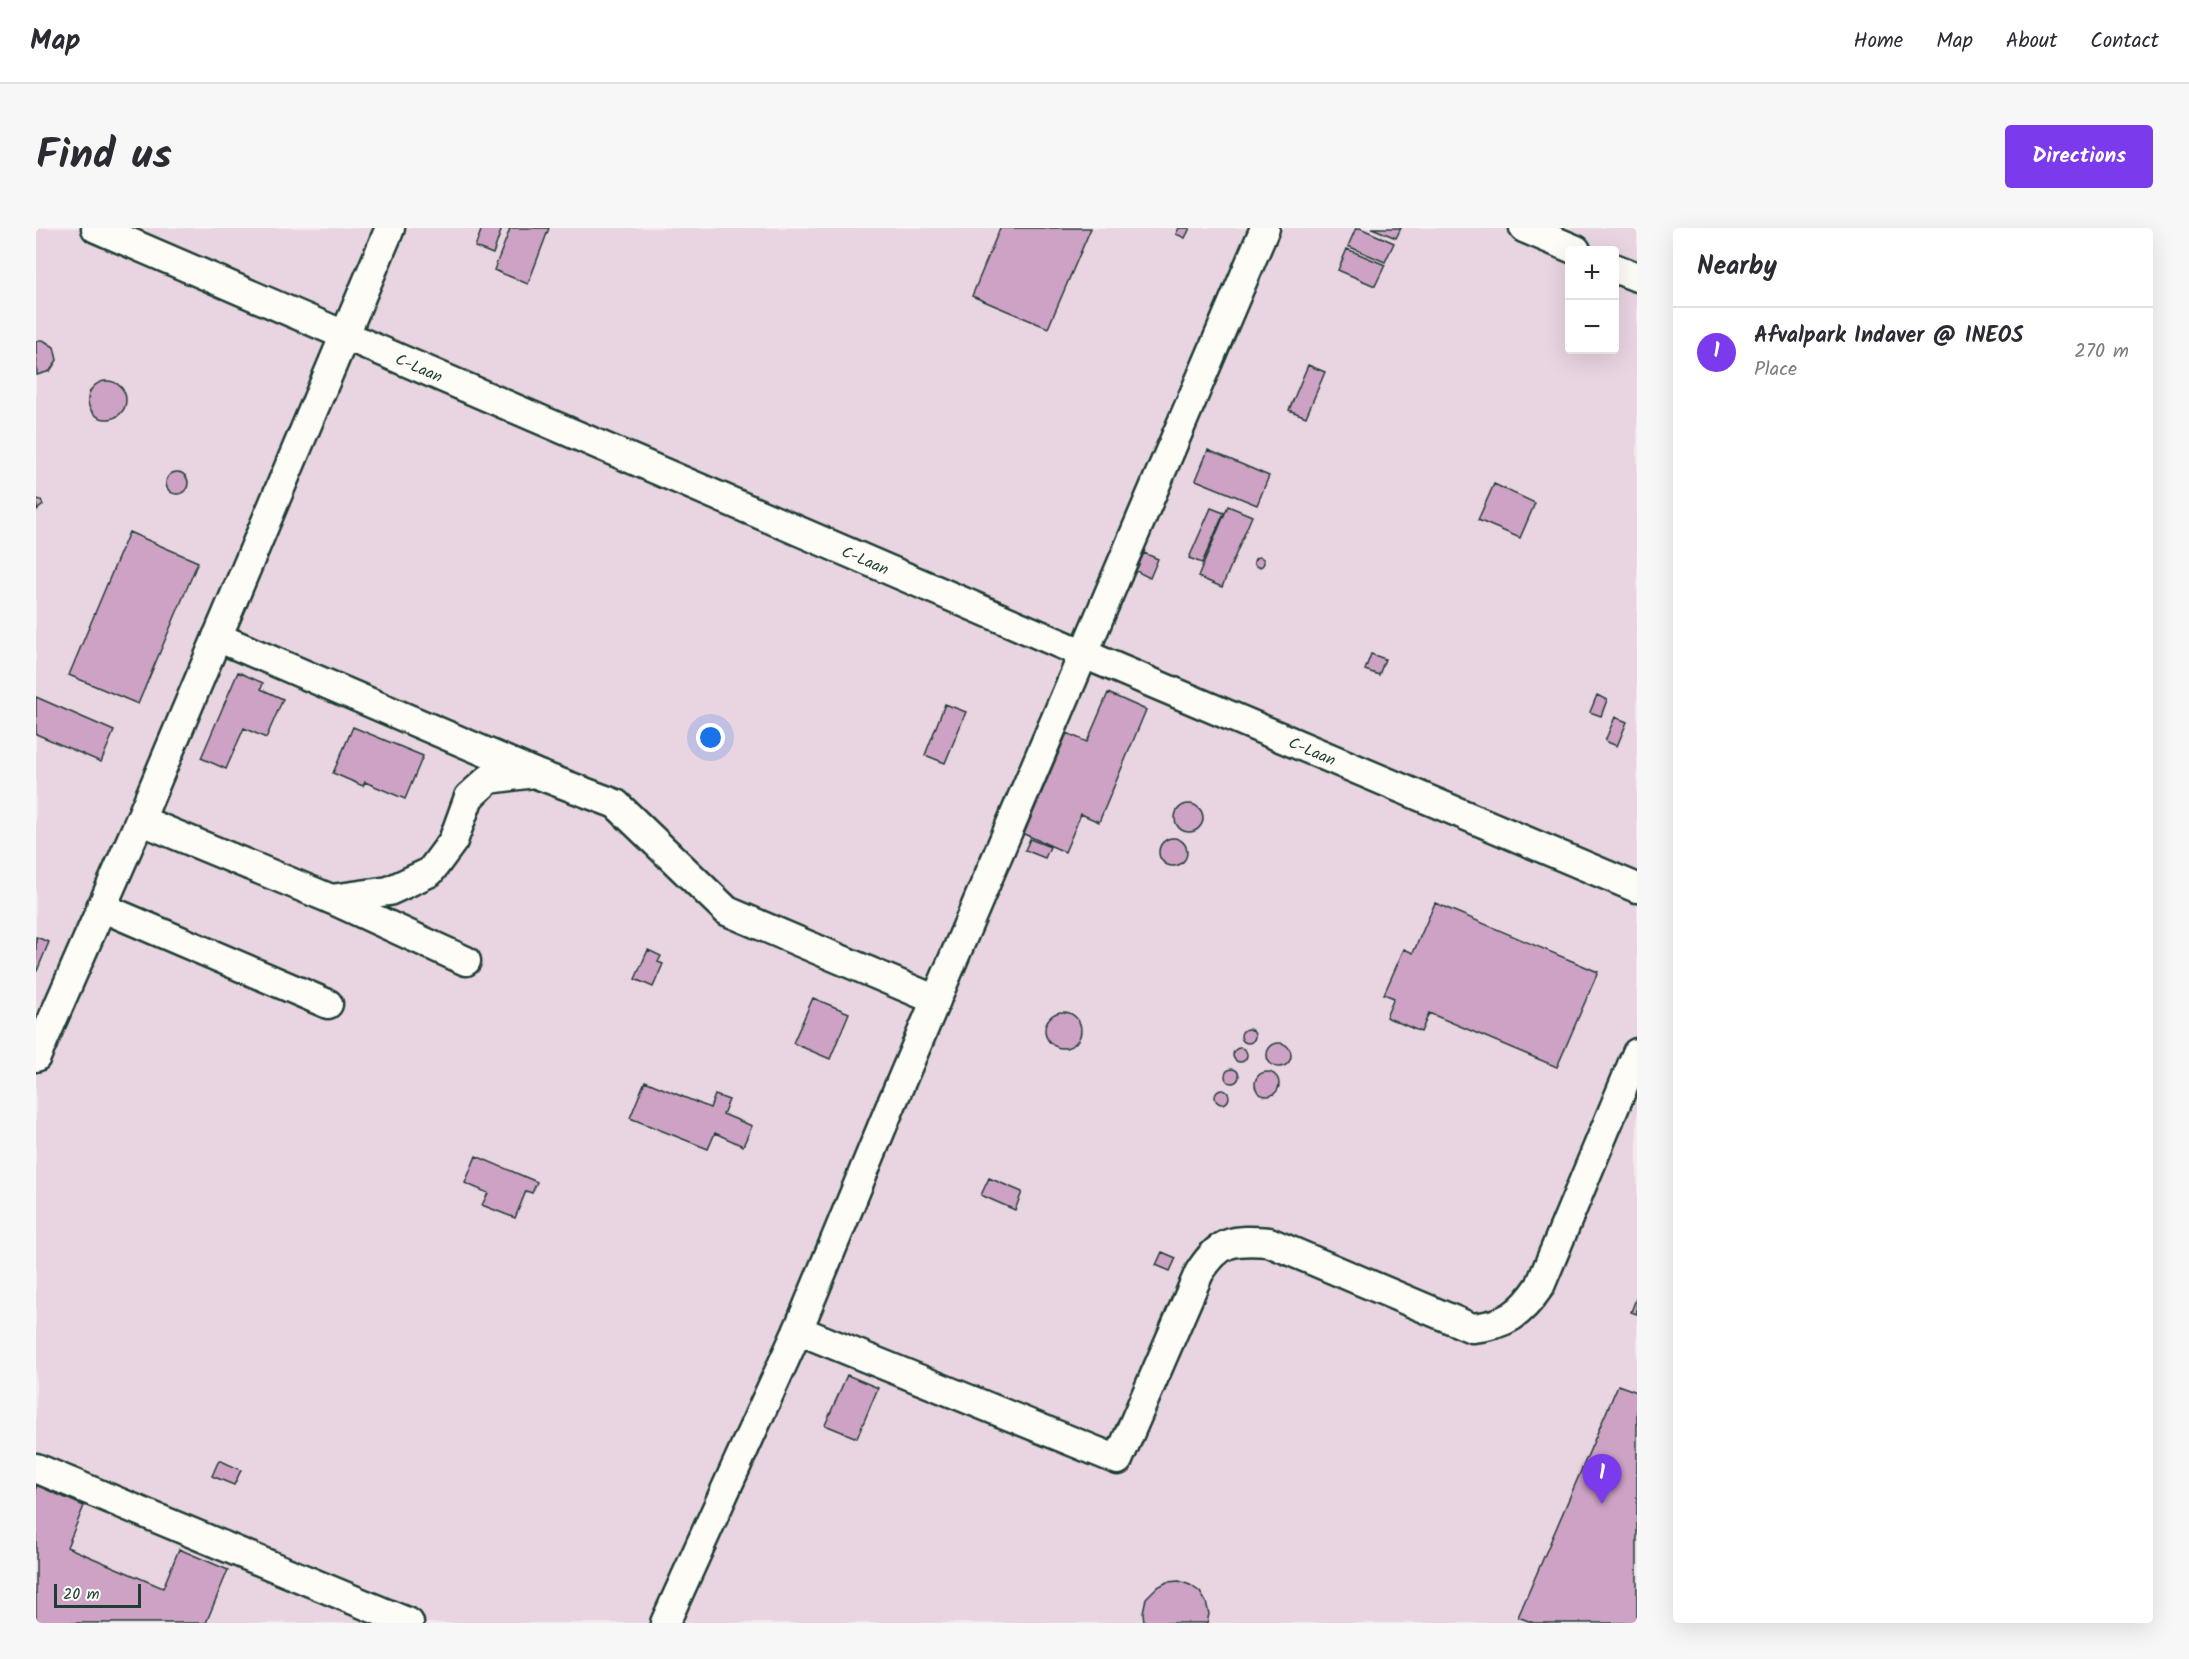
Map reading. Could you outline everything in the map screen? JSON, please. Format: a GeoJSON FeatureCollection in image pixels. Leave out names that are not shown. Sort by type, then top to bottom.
{"type":"FeatureCollection","features":[{"type":"Feature","properties":{"kind":"lane","name":"C-Laan"},"geometry":{"type":"LineString","coordinates":[[96,228],[347,334],[1084,654],[1637,888]]}},
{"type":"Feature","properties":{"kind":"lane"},"geometry":{"type":"LineString","coordinates":[[36,1057],[140,820],[390,228]]}},
{"type":"Feature","properties":{"kind":"lane"},"geometry":{"type":"LineString","coordinates":[[665,1623],[798,1330],[1265,228]]}},
{"type":"Feature","properties":{"kind":"lane"},"geometry":{"type":"LineString","coordinates":[[1524,228],[1567,246]]}},
{"type":"Feature","properties":{"kind":"lane"},"geometry":{"type":"LineString","coordinates":[[1619,270],[1637,278]]}},
{"type":"Feature","properties":{"kind":"lane"},"geometry":{"type":"LineString","coordinates":[[217,637],[534,773],[616,804],[727,911],[936,1000]]}},
{"type":"Feature","properties":{"kind":"lane"},"geometry":{"type":"LineString","coordinates":[[331,899],[389,891],[430,872],[453,841],[469,797],[489,779],[534,773]]}},
{"type":"Feature","properties":{"kind":"lane"},"geometry":{"type":"LineString","coordinates":[[140,820],[331,899],[466,961]]}},
{"type":"Feature","properties":{"kind":"lane"},"geometry":{"type":"LineString","coordinates":[[101,907],[328,1004]]}},
{"type":"Feature","properties":{"kind":"lane"},"geometry":{"type":"LineString","coordinates":[[798,1330],[1118,1460],[1199,1273],[1210,1255],[1224,1245],[1247,1240],[1269,1242],[1472,1328],[1491,1326],[1510,1318],[1528,1304],[1540,1286],[1637,1053]]}},
{"type":"Feature","properties":{"kind":"lane"},"geometry":{"type":"LineString","coordinates":[[36,1468],[409,1623]]}},
{"type":"Feature","properties":{"kind":"shaded area"},"geometry":{"type":"Polygon","coordinates":[[[36,228],[1637,228],[1637,1623],[36,1623],[36,228]]]}},
{"type":"Feature","properties":{"kind":"building"},"geometry":{"type":"Polygon","coordinates":[[[482,228],[502,228],[493,254],[475,247],[482,228]]]}},
{"type":"Feature","properties":{"kind":"building"},"geometry":{"type":"Polygon","coordinates":[[[507,228],[549,228],[528,284],[494,270],[510,229],[507,228]]]}},
{"type":"Feature","properties":{"kind":"building"},"geometry":{"type":"Polygon","coordinates":[[[1000,228],[1091,228],[1048,328],[972,296],[1000,228]]]}},
{"type":"Feature","properties":{"kind":"building"},"geometry":{"type":"Polygon","coordinates":[[[1179,228],[1190,228],[1185,238],[1176,234],[1179,228]]]}},
{"type":"Feature","properties":{"kind":"building"},"geometry":{"type":"Polygon","coordinates":[[[1356,228],[1394,243],[1385,262],[1348,246],[1356,228]]]}},
{"type":"Feature","properties":{"kind":"building"},"geometry":{"type":"Polygon","coordinates":[[[1372,228],[1401,228],[1396,238],[1372,228]]]}},
{"type":"Feature","properties":{"kind":"building"},"geometry":{"type":"Polygon","coordinates":[[[1347,249],[1385,265],[1375,286],[1338,270],[1347,249]]]}},
{"type":"Feature","properties":{"kind":"building"},"geometry":{"type":"Polygon","coordinates":[[[43,340],[54,347],[57,360],[50,371],[37,375],[36,341],[43,340]]]}},
{"type":"Feature","properties":{"kind":"building"},"geometry":{"type":"Polygon","coordinates":[[[1308,365],[1325,372],[1306,417],[1289,410],[1308,365]]]}},
{"type":"Feature","properties":{"kind":"building"},"geometry":{"type":"Polygon","coordinates":[[[107,381],[121,386],[126,400],[121,414],[107,419],[93,414],[88,400],[93,386],[107,381]]]}},
{"type":"Feature","properties":{"kind":"building"},"geometry":{"type":"Polygon","coordinates":[[[1208,450],[1269,476],[1257,505],[1196,480],[1208,450]]]}},
{"type":"Feature","properties":{"kind":"building"},"geometry":{"type":"Polygon","coordinates":[[[173,472],[181,472],[188,479],[188,487],[181,494],[173,494],[166,487],[166,479],[173,472]]]}},
{"type":"Feature","properties":{"kind":"building"},"geometry":{"type":"Polygon","coordinates":[[[1494,484],[1535,503],[1520,538],[1478,520],[1494,484]]]}},
{"type":"Feature","properties":{"kind":"building"},"geometry":{"type":"Polygon","coordinates":[[[36,499],[41,500],[43,505],[37,510],[36,499]]]}},
{"type":"Feature","properties":{"kind":"building"},"geometry":{"type":"Polygon","coordinates":[[[1228,506],[1252,516],[1222,587],[1198,577],[1228,506]]]}},
{"type":"Feature","properties":{"kind":"building"},"geometry":{"type":"Polygon","coordinates":[[[1211,508],[1224,513],[1202,563],[1189,558],[1211,508]]]}},
{"type":"Feature","properties":{"kind":"building"},"geometry":{"type":"Polygon","coordinates":[[[129,532],[198,562],[138,704],[69,675],[129,532]]]}},
{"type":"Feature","properties":{"kind":"building"},"geometry":{"type":"Polygon","coordinates":[[[1144,553],[1158,559],[1150,578],[1136,571],[1144,553]]]}},
{"type":"Feature","properties":{"kind":"building"},"geometry":{"type":"Polygon","coordinates":[[[1259,557],[1263,558],[1263,566],[1259,567],[1255,566],[1254,562],[1255,558],[1259,557]]]}},
{"type":"Feature","properties":{"kind":"building"},"geometry":{"type":"Polygon","coordinates":[[[1371,654],[1385,659],[1379,675],[1365,670],[1371,654]]]}},
{"type":"Feature","properties":{"kind":"building"},"geometry":{"type":"Polygon","coordinates":[[[238,672],[263,683],[261,689],[283,699],[266,738],[244,728],[226,769],[201,758],[238,672]]]}},
{"type":"Feature","properties":{"kind":"building"},"geometry":{"type":"Polygon","coordinates":[[[1108,693],[1146,710],[1099,822],[1081,814],[1065,852],[1024,834],[1067,733],[1087,742],[1108,693]]]}},
{"type":"Feature","properties":{"kind":"building"},"geometry":{"type":"Polygon","coordinates":[[[1597,695],[1607,700],[1601,716],[1590,712],[1597,695]]]}},
{"type":"Feature","properties":{"kind":"building"},"geometry":{"type":"Polygon","coordinates":[[[36,697],[114,731],[101,762],[36,734],[36,697]]]}},
{"type":"Feature","properties":{"kind":"building"},"geometry":{"type":"Polygon","coordinates":[[[945,704],[966,712],[945,763],[925,755],[945,704]]]}},
{"type":"Feature","properties":{"kind":"building"},"geometry":{"type":"Polygon","coordinates":[[[1615,717],[1627,722],[1617,746],[1605,741],[1615,717]]]}},
{"type":"Feature","properties":{"kind":"building"},"geometry":{"type":"Polygon","coordinates":[[[353,727],[423,756],[405,799],[365,782],[363,786],[333,773],[353,727]]]}},
{"type":"Feature","properties":{"kind":"building"},"geometry":{"type":"Polygon","coordinates":[[[1189,804],[1199,808],[1203,818],[1199,828],[1189,832],[1179,828],[1175,818],[1179,808],[1189,804]]]}},
{"type":"Feature","properties":{"kind":"building"},"geometry":{"type":"Polygon","coordinates":[[[1173,838],[1183,842],[1187,852],[1183,862],[1173,866],[1163,862],[1159,852],[1163,842],[1173,838]]]}},
{"type":"Feature","properties":{"kind":"building"},"geometry":{"type":"Polygon","coordinates":[[[1030,839],[1050,847],[1045,858],[1025,850],[1030,839]]]}},
{"type":"Feature","properties":{"kind":"building"},"geometry":{"type":"Polygon","coordinates":[[[1435,903],[1598,972],[1557,1067],[1429,1013],[1421,1032],[1386,1017],[1394,998],[1384,994],[1404,949],[1413,953],[1435,903]]]}},
{"type":"Feature","properties":{"kind":"building"},"geometry":{"type":"Polygon","coordinates":[[[36,937],[49,942],[37,971],[36,970],[36,937]]]}},
{"type":"Feature","properties":{"kind":"building"},"geometry":{"type":"Polygon","coordinates":[[[648,950],[661,956],[658,962],[663,964],[653,987],[635,979],[648,950]]]}},
{"type":"Feature","properties":{"kind":"building"},"geometry":{"type":"Polygon","coordinates":[[[813,998],[849,1013],[830,1059],[793,1043],[813,998]]]}},
{"type":"Feature","properties":{"kind":"building"},"geometry":{"type":"Polygon","coordinates":[[[1063,1012],[1076,1017],[1081,1030],[1076,1043],[1063,1048],[1050,1043],[1045,1030],[1050,1017],[1063,1012]]]}},
{"type":"Feature","properties":{"kind":"building"},"geometry":{"type":"Polygon","coordinates":[[[1245,1029],[1251,1029],[1255,1036],[1251,1043],[1245,1043],[1241,1039],[1241,1033],[1245,1029]]]}},
{"type":"Feature","properties":{"kind":"building"},"geometry":{"type":"Polygon","coordinates":[[[1279,1043],[1287,1047],[1291,1055],[1287,1063],[1279,1067],[1271,1063],[1267,1055],[1271,1047],[1279,1043]]]}},
{"type":"Feature","properties":{"kind":"building"},"geometry":{"type":"Polygon","coordinates":[[[1237,1048],[1243,1048],[1247,1055],[1243,1062],[1237,1062],[1233,1058],[1233,1052],[1237,1048]]]}},
{"type":"Feature","properties":{"kind":"building"},"geometry":{"type":"Polygon","coordinates":[[[1229,1069],[1235,1069],[1239,1076],[1235,1083],[1229,1083],[1225,1079],[1225,1073],[1229,1069]]]}},
{"type":"Feature","properties":{"kind":"building"},"geometry":{"type":"Polygon","coordinates":[[[1267,1072],[1275,1076],[1279,1084],[1275,1092],[1267,1096],[1259,1092],[1255,1084],[1259,1076],[1267,1072]]]}},
{"type":"Feature","properties":{"kind":"building"},"geometry":{"type":"Polygon","coordinates":[[[645,1081],[710,1108],[715,1095],[729,1100],[723,1114],[752,1126],[743,1146],[715,1133],[708,1149],[630,1118],[645,1081]]]}},
{"type":"Feature","properties":{"kind":"building"},"geometry":{"type":"Polygon","coordinates":[[[1219,1090],[1225,1090],[1229,1097],[1225,1104],[1219,1104],[1215,1100],[1215,1094],[1219,1090]]]}},
{"type":"Feature","properties":{"kind":"building"},"geometry":{"type":"Polygon","coordinates":[[[476,1156],[537,1182],[532,1193],[526,1191],[515,1218],[482,1205],[488,1193],[465,1183],[476,1156]]]}},
{"type":"Feature","properties":{"kind":"building"},"geometry":{"type":"Polygon","coordinates":[[[989,1178],[1022,1192],[1015,1210],[981,1195],[989,1178]]]}},
{"type":"Feature","properties":{"kind":"building"},"geometry":{"type":"Polygon","coordinates":[[[1162,1252],[1176,1258],[1170,1271],[1156,1265],[1162,1252]]]}},
{"type":"Feature","properties":{"kind":"building"},"geometry":{"type":"Polygon","coordinates":[[[1637,1296],[1637,1314],[1631,1312],[1637,1296]]]}},
{"type":"Feature","properties":{"kind":"building"},"geometry":{"type":"Polygon","coordinates":[[[847,1375],[878,1388],[857,1438],[825,1425],[847,1375]]]}},
{"type":"Feature","properties":{"kind":"building"},"geometry":{"type":"Polygon","coordinates":[[[1618,1385],[1637,1392],[1637,1623],[1534,1623],[1518,1617],[1618,1385]]]}},
{"type":"Feature","properties":{"kind":"building"},"geometry":{"type":"Polygon","coordinates":[[[219,1460],[241,1470],[234,1485],[212,1476],[219,1460]]]}},
{"type":"Feature","properties":{"kind":"building"},"geometry":{"type":"Polygon","coordinates":[[[36,1485],[84,1506],[67,1547],[163,1588],[179,1549],[228,1570],[206,1623],[36,1623],[36,1485]]]}},
{"type":"Feature","properties":{"kind":"building"},"geometry":{"type":"Polygon","coordinates":[[[1179,1581],[1200,1592],[1209,1614],[1207,1623],[1144,1623],[1143,1612],[1146,1598],[1156,1588],[1167,1582],[1179,1581]]]}},
{"type":"Feature","properties":{"kind":"place","name":"Afvalpark Indaver @ INEOS"},"geometry":{"type":"Point","coordinates":[1602,1504]}}]}
